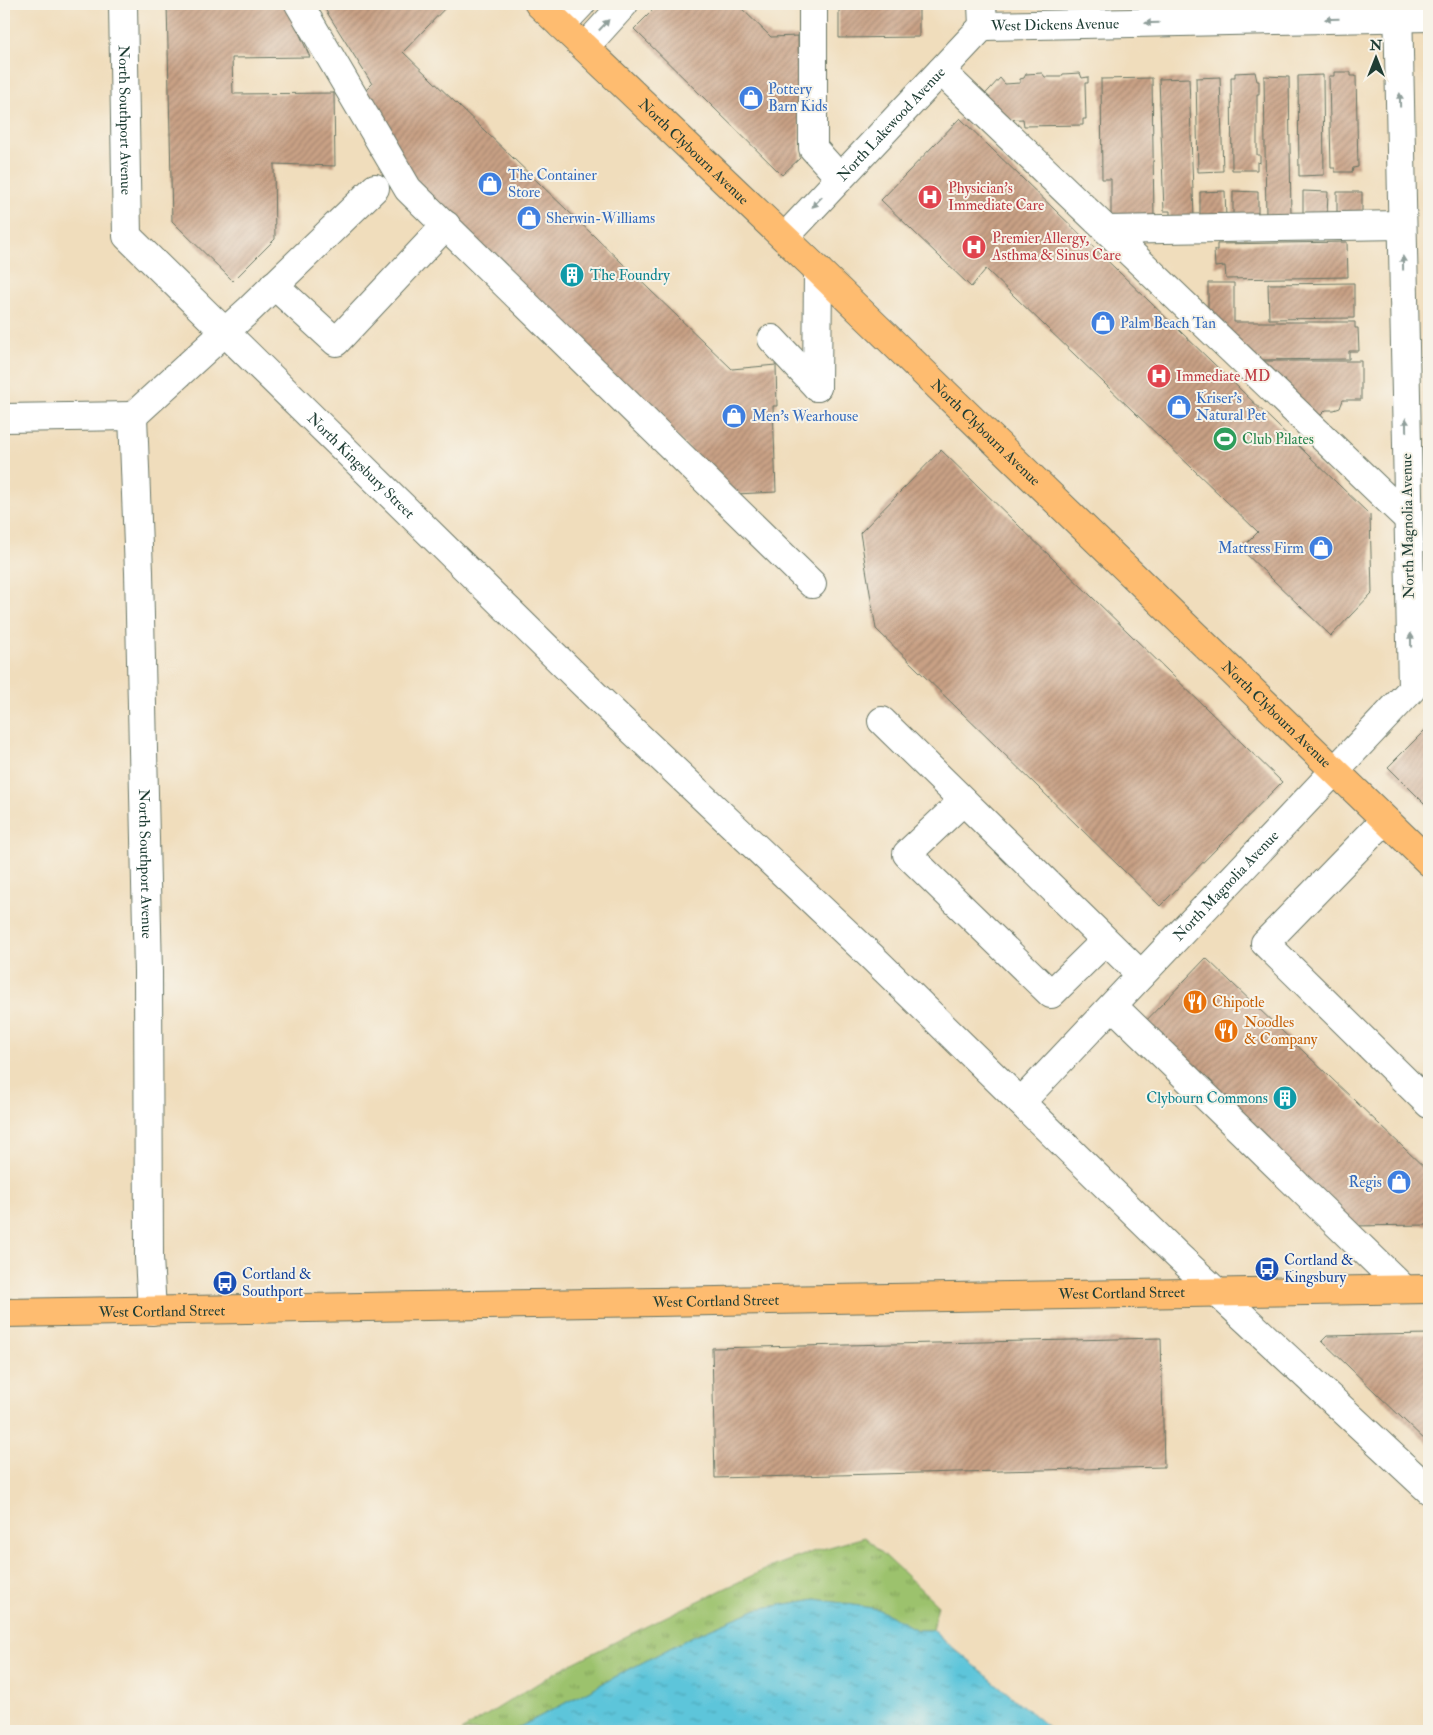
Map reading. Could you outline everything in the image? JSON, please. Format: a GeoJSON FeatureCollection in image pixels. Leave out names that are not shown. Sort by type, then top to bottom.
{"type":"FeatureCollection","features":[{"type":"Feature","properties":{"kind":"main road","name":"North Clybourn Avenue"},"geometry":{"type":"LineString","coordinates":[[539,4],[785,237],[1429,862]]}},
{"type":"Feature","properties":{"kind":"main road","name":"West Cortland Street"},"geometry":{"type":"LineString","coordinates":[[4,1313],[1253,1290],[1417,1289]]}},
{"type":"Feature","properties":{"kind":"street","name":"North Southport Avenue"},"geometry":{"type":"LineString","coordinates":[[123,4],[128,236]]}},
{"type":"Feature","properties":{"kind":"street"},"geometry":{"type":"LineString","coordinates":[[561,24],[581,4]]}},
{"type":"Feature","properties":{"kind":"street"},"geometry":{"type":"LineString","coordinates":[[585,47],[624,4]]}},
{"type":"Feature","properties":{"kind":"street"},"geometry":{"type":"LineString","coordinates":[[806,5],[813,148],[840,178]]}},
{"type":"Feature","properties":{"kind":"street"},"geometry":{"type":"LineString","coordinates":[[303,6],[408,189],[812,584]]}},
{"type":"Feature","properties":{"kind":"street","name":"West Dickens Avenue"},"geometry":{"type":"LineString","coordinates":[[982,15],[1398,11],[1429,17]]}},
{"type":"Feature","properties":{"kind":"street","name":"North Magnolia Avenue"},"geometry":{"type":"LineString","coordinates":[[1021,1102],[1335,771],[1421,689],[1408,519],[1398,11]]}},
{"type":"Feature","properties":{"kind":"street","name":"North Lakewood Avenue"},"geometry":{"type":"LineString","coordinates":[[785,237],[941,70],[982,15]]}},
{"type":"Feature","properties":{"kind":"street"},"geometry":{"type":"LineString","coordinates":[[941,70],[1408,519]]}},
{"type":"Feature","properties":{"kind":"street"},"geometry":{"type":"LineString","coordinates":[[4,418],[133,416],[274,286],[375,188]]}},
{"type":"Feature","properties":{"kind":"street"},"geometry":{"type":"LineString","coordinates":[[274,286],[336,342],[446,225]]}},
{"type":"Feature","properties":{"kind":"street"},"geometry":{"type":"LineString","coordinates":[[1107,230],[1402,225]]}},
{"type":"Feature","properties":{"kind":"street","name":"North Kingsbury Street"},"geometry":{"type":"LineString","coordinates":[[128,236],[595,695],[865,950],[1217,1292],[1429,1490]]}},
{"type":"Feature","properties":{"kind":"street"},"geometry":{"type":"LineString","coordinates":[[772,339],[817,387],[818,270]]}},
{"type":"Feature","properties":{"kind":"street","name":"North Southport Avenue"},"geometry":{"type":"LineString","coordinates":[[133,416],[139,572],[148,972],[149,1256],[152,1311]]}},
{"type":"Feature","properties":{"kind":"street"},"geometry":{"type":"LineString","coordinates":[[882,721],[1141,975]]}},
{"type":"Feature","properties":{"kind":"street"},"geometry":{"type":"LineString","coordinates":[[963,801],[907,854],[1052,994],[1105,941]]}},
{"type":"Feature","properties":{"kind":"street"},"geometry":{"type":"LineString","coordinates":[[1385,820],[1265,944],[1429,1104]]}},
{"type":"Feature","properties":{"kind":"street"},"geometry":{"type":"LineString","coordinates":[[1113,1006],[1417,1289]]}},
{"type":"Feature","properties":{"kind":"green space"},"geometry":{"type":"Polygon","coordinates":[[[865,1537],[938,1605],[932,1630],[917,1630],[878,1609],[816,1599],[757,1609],[693,1636],[512,1731],[461,1731],[561,1669],[669,1615],[766,1569],[812,1552],[865,1537]]]}},
{"type":"Feature","properties":{"kind":"water"},"geometry":{"type":"Polygon","coordinates":[[[816,1599],[878,1609],[917,1630],[932,1630],[1053,1731],[512,1731],[693,1636],[757,1609],[816,1599]]]}},
{"type":"Feature","properties":{"kind":"building"},"geometry":{"type":"Polygon","coordinates":[[[167,4],[286,4],[310,57],[232,58],[233,94],[334,93],[335,166],[274,164],[275,239],[233,281],[172,221],[167,4]]]}},
{"type":"Feature","properties":{"kind":"building","name":"The Foundry"},"geometry":{"type":"Polygon","coordinates":[[[325,4],[449,4],[403,52],[732,369],[776,365],[777,406],[773,406],[776,492],[736,494],[415,186],[362,94],[372,84],[323,6],[325,4]]]}},
{"type":"Feature","properties":{"kind":"building","name":"Pottery Barn Kids"},"geometry":{"type":"Polygon","coordinates":[[[659,4],[737,4],[771,37],[798,36],[800,158],[782,175],[634,29],[659,4]]]}},
{"type":"Feature","properties":{"kind":"building"},"geometry":{"type":"Polygon","coordinates":[[[839,4],[919,4],[919,37],[839,38],[839,4]]]}},
{"type":"Feature","properties":{"kind":"building"},"geometry":{"type":"Polygon","coordinates":[[[1255,72],[1257,81],[1259,81],[1259,94],[1257,94],[1257,155],[1260,155],[1260,163],[1257,162],[1257,170],[1232,170],[1231,77],[1235,77],[1235,73],[1255,72]]]}},
{"type":"Feature","properties":{"kind":"building"},"geometry":{"type":"Polygon","coordinates":[[[1334,72],[1351,72],[1351,76],[1356,76],[1358,167],[1353,168],[1352,172],[1335,172],[1335,168],[1331,168],[1329,76],[1334,76],[1334,72]]]}},
{"type":"Feature","properties":{"kind":"building"},"geometry":{"type":"Polygon","coordinates":[[[1042,73],[1045,77],[1061,77],[1063,74],[1080,73],[1082,78],[1088,77],[1088,83],[1085,83],[1086,119],[1083,119],[1083,125],[1024,126],[1023,119],[999,120],[979,101],[1000,78],[1005,84],[1020,83],[1020,79],[1024,78],[1026,74],[1042,73]]]}},
{"type":"Feature","properties":{"kind":"building"},"geometry":{"type":"Polygon","coordinates":[[[1323,75],[1324,175],[1299,176],[1298,76],[1323,75]]]}},
{"type":"Feature","properties":{"kind":"building"},"geometry":{"type":"Polygon","coordinates":[[[1264,76],[1289,77],[1291,217],[1266,218],[1264,76]]]}},
{"type":"Feature","properties":{"kind":"building"},"geometry":{"type":"Polygon","coordinates":[[[1220,77],[1223,171],[1198,172],[1196,78],[1220,77]]]}},
{"type":"Feature","properties":{"kind":"building"},"geometry":{"type":"Polygon","coordinates":[[[1152,78],[1154,219],[1111,219],[1111,179],[1102,179],[1101,79],[1152,78]]]}},
{"type":"Feature","properties":{"kind":"building"},"geometry":{"type":"Polygon","coordinates":[[[1189,78],[1194,219],[1170,219],[1170,211],[1164,211],[1159,79],[1189,78]]]}},
{"type":"Feature","properties":{"kind":"building"},"geometry":{"type":"Polygon","coordinates":[[[960,118],[1370,515],[1372,593],[1331,636],[1241,549],[1258,532],[1222,497],[986,269],[971,287],[881,200],[960,118]]]}},
{"type":"Feature","properties":{"kind":"building"},"geometry":{"type":"Polygon","coordinates":[[[1225,191],[1226,218],[1200,218],[1200,192],[1225,191]]]}},
{"type":"Feature","properties":{"kind":"building"},"geometry":{"type":"Polygon","coordinates":[[[1233,191],[1258,192],[1258,219],[1233,219],[1233,191]]]}},
{"type":"Feature","properties":{"kind":"building"},"geometry":{"type":"Polygon","coordinates":[[[1303,191],[1328,192],[1327,216],[1303,216],[1303,191]]]}},
{"type":"Feature","properties":{"kind":"building"},"geometry":{"type":"Polygon","coordinates":[[[1337,192],[1362,192],[1362,216],[1337,216],[1337,192]]]}},
{"type":"Feature","properties":{"kind":"building"},"geometry":{"type":"Polygon","coordinates":[[[1347,242],[1348,277],[1226,279],[1225,266],[1215,267],[1214,250],[1217,250],[1217,244],[1347,242]]]}},
{"type":"Feature","properties":{"kind":"building"},"geometry":{"type":"Polygon","coordinates":[[[1208,283],[1234,283],[1234,322],[1355,322],[1355,328],[1358,328],[1359,351],[1349,351],[1349,359],[1251,360],[1208,321],[1208,283]]]}},
{"type":"Feature","properties":{"kind":"building"},"geometry":{"type":"Polygon","coordinates":[[[1354,283],[1354,318],[1269,319],[1268,284],[1354,283]]]}},
{"type":"Feature","properties":{"kind":"building"},"geometry":{"type":"Polygon","coordinates":[[[1251,361],[1361,361],[1361,400],[1343,400],[1340,408],[1326,410],[1312,424],[1251,361]]]}},
{"type":"Feature","properties":{"kind":"building"},"geometry":{"type":"Polygon","coordinates":[[[941,450],[1282,782],[1160,906],[876,629],[860,533],[941,450]]]}},
{"type":"Feature","properties":{"kind":"building"},"geometry":{"type":"Polygon","coordinates":[[[1429,726],[1429,808],[1388,767],[1429,726]]]}},
{"type":"Feature","properties":{"kind":"building","name":"Clybourn Commons"},"geometry":{"type":"Polygon","coordinates":[[[1206,958],[1429,1172],[1429,1225],[1350,1226],[1142,1025],[1206,958]]]}},
{"type":"Feature","properties":{"kind":"building"},"geometry":{"type":"Polygon","coordinates":[[[1429,1334],[1429,1444],[1322,1341],[1327,1336],[1429,1334]]]}},
{"type":"Feature","properties":{"kind":"building"},"geometry":{"type":"Polygon","coordinates":[[[1161,1338],[1164,1467],[715,1478],[712,1348],[1161,1338]]]}},
{"type":"Feature","properties":{"kind":"place","name":"Pottery Barn Kids"},"geometry":{"type":"Point","coordinates":[751,98]}},
{"type":"Feature","properties":{"kind":"place","name":"The Container Store"},"geometry":{"type":"Point","coordinates":[490,184]}},
{"type":"Feature","properties":{"kind":"place","name":"Physician's Immediate Care"},"geometry":{"type":"Point","coordinates":[930,197]}},
{"type":"Feature","properties":{"kind":"place","name":"Sherwin-Williams"},"geometry":{"type":"Point","coordinates":[529,218]}},
{"type":"Feature","properties":{"kind":"place","name":"Premier Allergy, Asthma & Sinus Care"},"geometry":{"type":"Point","coordinates":[974,247]}},
{"type":"Feature","properties":{"kind":"place","name":"The Foundry"},"geometry":{"type":"Point","coordinates":[572,275]}},
{"type":"Feature","properties":{"kind":"place","name":"Palm Beach Tan"},"geometry":{"type":"Point","coordinates":[1103,323]}},
{"type":"Feature","properties":{"kind":"place","name":"Immediate MD"},"geometry":{"type":"Point","coordinates":[1159,376]}},
{"type":"Feature","properties":{"kind":"place","name":"Kriser's Natural Pet"},"geometry":{"type":"Point","coordinates":[1179,407]}},
{"type":"Feature","properties":{"kind":"place","name":"Men's Wearhouse"},"geometry":{"type":"Point","coordinates":[734,416]}},
{"type":"Feature","properties":{"kind":"place","name":"Club Pilates"},"geometry":{"type":"Point","coordinates":[1225,439]}},
{"type":"Feature","properties":{"kind":"place","name":"Mattress Firm"},"geometry":{"type":"Point","coordinates":[1321,548]}},
{"type":"Feature","properties":{"kind":"place","name":"Chipotle"},"geometry":{"type":"Point","coordinates":[1195,1002]}},
{"type":"Feature","properties":{"kind":"place","name":"Noodles & Company"},"geometry":{"type":"Point","coordinates":[1226,1031]}},
{"type":"Feature","properties":{"kind":"place","name":"Clybourn Commons"},"geometry":{"type":"Point","coordinates":[1285,1098]}},
{"type":"Feature","properties":{"kind":"place","name":"Regis"},"geometry":{"type":"Point","coordinates":[1399,1182]}},
{"type":"Feature","properties":{"kind":"place","name":"Cortland & Kingsbury"},"geometry":{"type":"Point","coordinates":[1267,1269]}},
{"type":"Feature","properties":{"kind":"place","name":"Cortland & Southport"},"geometry":{"type":"Point","coordinates":[225,1283]}}]}
